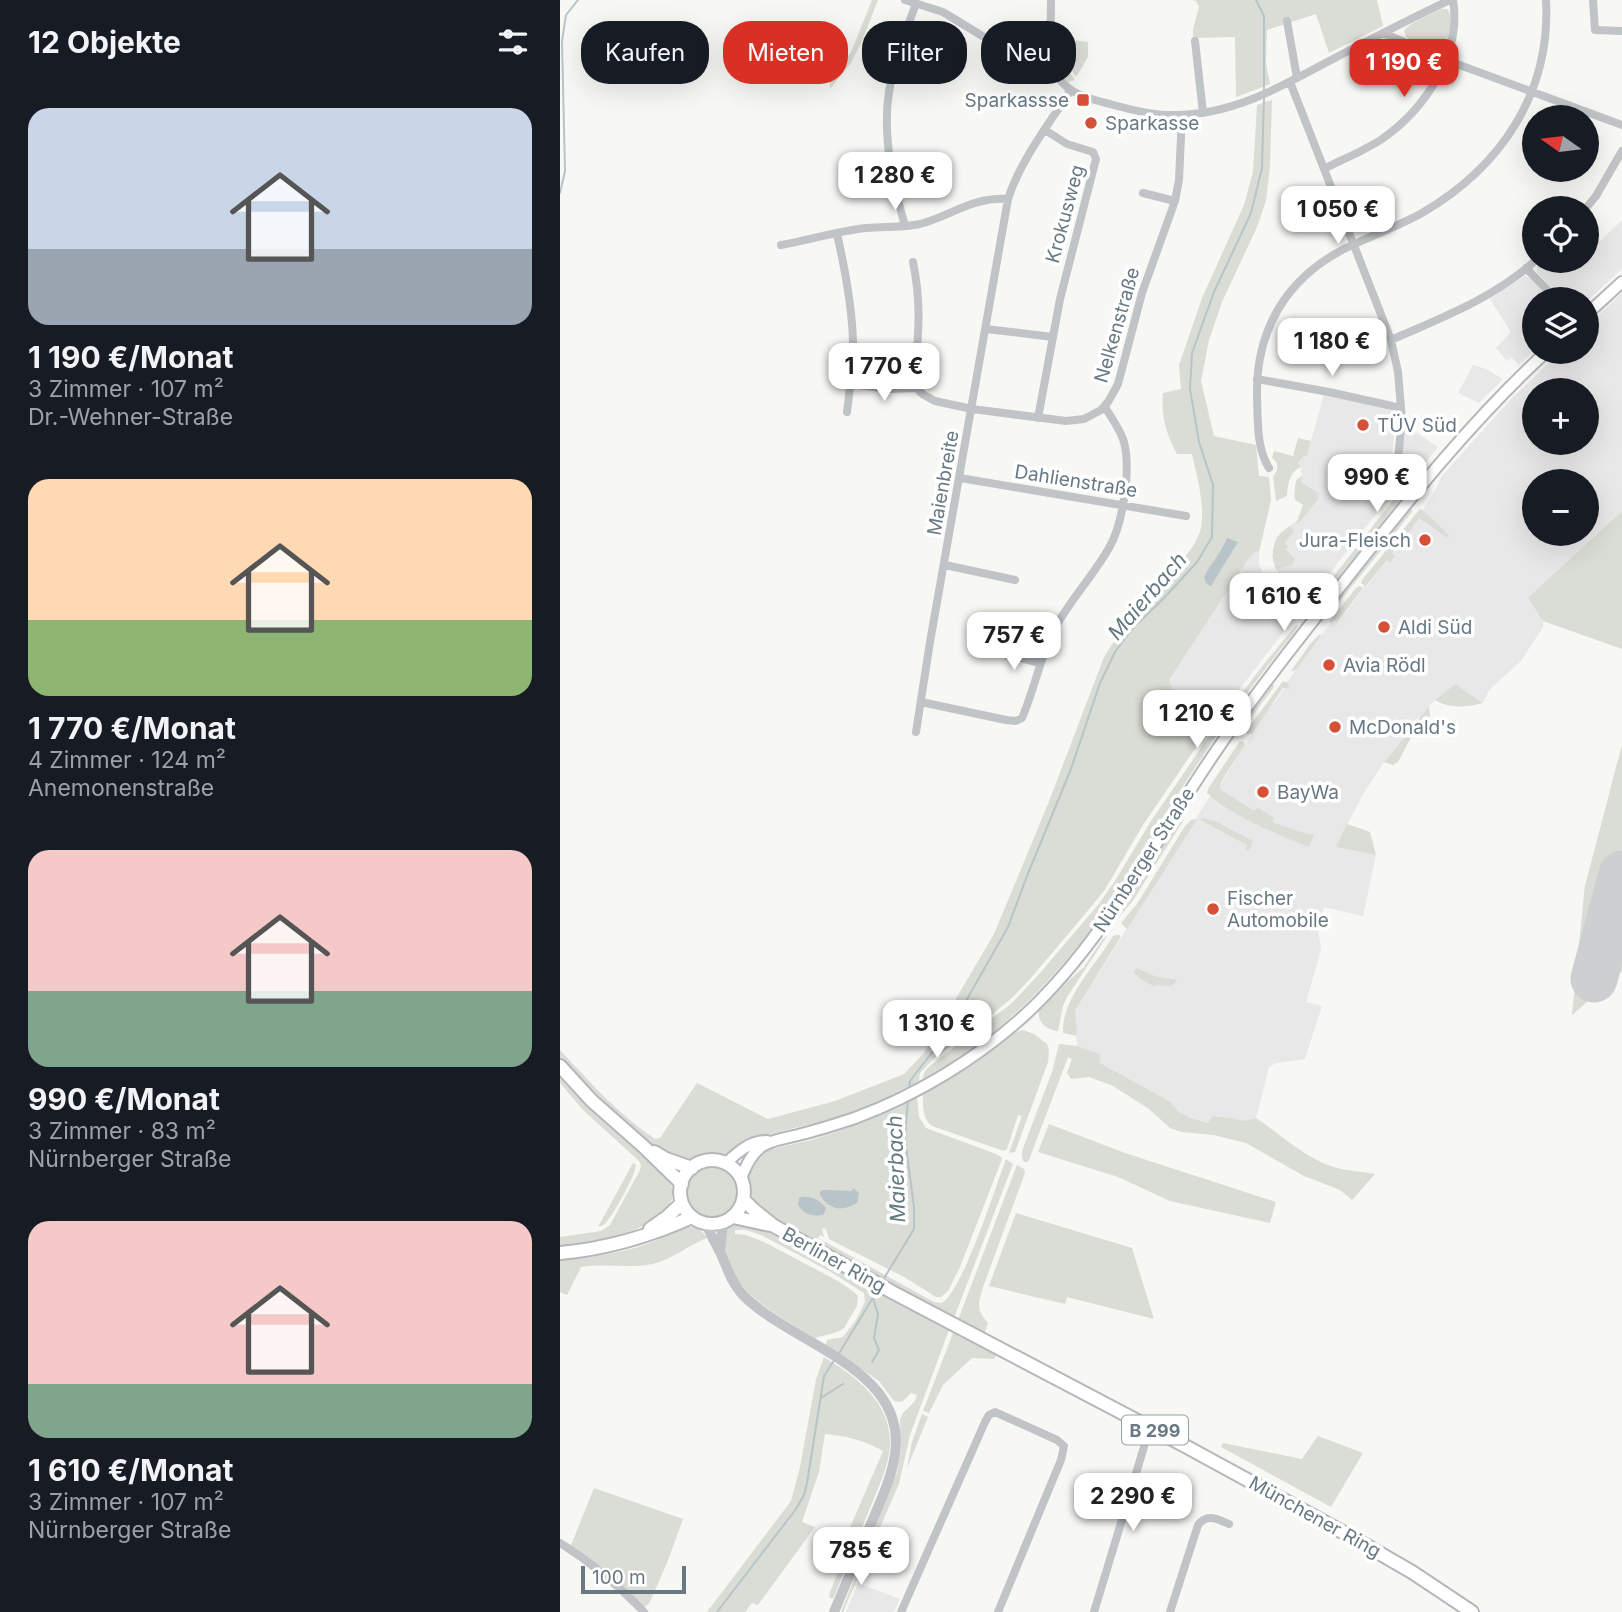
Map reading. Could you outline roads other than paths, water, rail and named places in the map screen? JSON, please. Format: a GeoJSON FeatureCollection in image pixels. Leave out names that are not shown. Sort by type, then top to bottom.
{"type":"FeatureCollection","features":[{"type":"Feature","properties":{"kind":"main road"},"geometry":{"type":"LineString","coordinates":[[1599,303],[1622,282]]}},
{"type":"Feature","properties":{"kind":"main road","name":"Nürnberger Straße"},"geometry":{"type":"LineString","coordinates":[[741,1178],[752,1156],[760,1148],[774,1141],[839,1123],[896,1101],[924,1086],[1013,1026],[1045,995],[1070,968],[1108,917],[1245,710],[1418,487],[1485,412],[1534,364]]}},
{"type":"Feature","properties":{"kind":"main road"},"geometry":{"type":"LineString","coordinates":[[560,1066],[592,1101],[682,1184]]}},
{"type":"Feature","properties":{"kind":"main road","name":"Nürnberger Straße"},"geometry":{"type":"LineString","coordinates":[[726,1163],[750,1144],[774,1141]]}},
{"type":"Feature","properties":{"kind":"main road"},"geometry":{"type":"LineString","coordinates":[[643,1146],[666,1159],[692,1168]]}},
{"type":"Feature","properties":{"kind":"main road"},"geometry":{"type":"LineString","coordinates":[[706,1224],[692,1217],[682,1203],[681,1193],[686,1175],[701,1163],[726,1163],[741,1178],[743,1199],[740,1207],[728,1219]]}},
{"type":"Feature","properties":{"kind":"main road","name":"Berliner Ring"},"geometry":{"type":"LineString","coordinates":[[743,1199],[774,1226],[894,1293]]}},
{"type":"Feature","properties":{"kind":"main road"},"geometry":{"type":"LineString","coordinates":[[640,1236],[682,1203]]}},
{"type":"Feature","properties":{"kind":"main road"},"geometry":{"type":"LineString","coordinates":[[560,1253],[599,1249],[659,1231],[692,1217]]}},
{"type":"Feature","properties":{"kind":"main road","name":"Berliner Ring"},"geometry":{"type":"LineString","coordinates":[[706,1224],[728,1219],[774,1226]]}},
{"type":"Feature","properties":{"kind":"main road","name":"Münchener Ring"},"geometry":{"type":"LineString","coordinates":[[894,1293],[1348,1535],[1412,1572],[1472,1612]]}},
{"type":"Feature","properties":{"kind":"street"},"geometry":{"type":"LineString","coordinates":[[905,0],[943,12],[981,35]]}},
{"type":"Feature","properties":{"kind":"street"},"geometry":{"type":"LineString","coordinates":[[1051,0],[1051,21]]}},
{"type":"Feature","properties":{"kind":"street"},"geometry":{"type":"LineString","coordinates":[[1064,84],[1070,91],[1094,100],[1140,112],[1182,115],[1225,109],[1256,99],[1452,0],[1454,24],[1451,44],[1446,60],[1423,98],[1394,129],[1374,144],[1324,169]]}},
{"type":"Feature","properties":{"kind":"street"},"geometry":{"type":"LineString","coordinates":[[1269,468],[1262,453],[1257,379],[1266,335],[1282,302],[1295,285],[1334,254],[1419,214],[1458,189],[1507,138],[1532,92],[1545,46],[1546,0]]}},
{"type":"Feature","properties":{"kind":"street"},"geometry":{"type":"LineString","coordinates":[[1593,0],[1595,30],[1622,31]]}},
{"type":"Feature","properties":{"kind":"street"},"geometry":{"type":"LineString","coordinates":[[905,226],[891,161],[887,104],[895,65],[916,3]]}},
{"type":"Feature","properties":{"kind":"street"},"geometry":{"type":"LineString","coordinates":[[1287,21],[1294,80],[1324,169],[1391,340],[1398,372],[1401,408],[1398,463],[1404,476],[1418,487]]}},
{"type":"Feature","properties":{"kind":"street"},"geometry":{"type":"LineString","coordinates":[[1383,33],[1446,60],[1622,125]]}},
{"type":"Feature","properties":{"kind":"street"},"geometry":{"type":"LineString","coordinates":[[1195,41],[1203,113]]}},
{"type":"Feature","properties":{"kind":"street","name":"Maienbreite"},"geometry":{"type":"LineString","coordinates":[[916,732],[1008,200],[1021,169],[1070,91]]}},
{"type":"Feature","properties":{"kind":"street","name":"Nelkenstraße"},"geometry":{"type":"LineString","coordinates":[[917,388],[924,396],[935,401],[972,409],[1066,421],[1079,420],[1105,407],[1118,384],[1142,293],[1175,201],[1179,180],[1182,115]]}},
{"type":"Feature","properties":{"kind":"street","name":"Krokusweg"},"geometry":{"type":"LineString","coordinates":[[1038,418],[1067,267],[1096,159],[1093,152],[1067,144],[1045,130]]}},
{"type":"Feature","properties":{"kind":"street"},"geometry":{"type":"LineString","coordinates":[[1596,196],[1622,151]]}},
{"type":"Feature","properties":{"kind":"street"},"geometry":{"type":"LineString","coordinates":[[1143,193],[1175,201]]}},
{"type":"Feature","properties":{"kind":"street"},"geometry":{"type":"LineString","coordinates":[[781,245],[867,228],[905,226],[933,220],[984,200],[1008,200]]}},
{"type":"Feature","properties":{"kind":"street"},"geometry":{"type":"LineString","coordinates":[[837,234],[850,303],[853,342],[847,412]]}},
{"type":"Feature","properties":{"kind":"street"},"geometry":{"type":"LineString","coordinates":[[851,384],[889,389],[917,388],[915,379],[919,313],[913,262]]}},
{"type":"Feature","properties":{"kind":"street"},"geometry":{"type":"LineString","coordinates":[[1391,340],[1483,298],[1522,271]]}},
{"type":"Feature","properties":{"kind":"street"},"geometry":{"type":"LineString","coordinates":[[1531,273],[1544,287]]}},
{"type":"Feature","properties":{"kind":"street"},"geometry":{"type":"LineString","coordinates":[[986,328],[1053,337]]}},
{"type":"Feature","properties":{"kind":"street"},"geometry":{"type":"LineString","coordinates":[[1257,379],[1401,408]]}},
{"type":"Feature","properties":{"kind":"street"},"geometry":{"type":"LineString","coordinates":[[921,702],[1006,720],[1019,720],[1025,711],[1045,649],[1063,615],[1112,541],[1118,526],[1127,474],[1125,447],[1119,430],[1105,407]]}},
{"type":"Feature","properties":{"kind":"street","name":"Dahlienstraße"},"geometry":{"type":"LineString","coordinates":[[960,478],[1186,516]]}},
{"type":"Feature","properties":{"kind":"street","name":"Maienbreite"},"geometry":{"type":"LineString","coordinates":[[945,565],[1015,580]]}},
{"type":"Feature","properties":{"kind":"street"},"geometry":{"type":"LineString","coordinates":[[996,652],[1040,663]]}},
{"type":"Feature","properties":{"kind":"street"},"geometry":{"type":"LineString","coordinates":[[720,1253],[728,1219]]}},
{"type":"Feature","properties":{"kind":"street"},"geometry":{"type":"LineString","coordinates":[[706,1224],[729,1276],[754,1305],[863,1376],[880,1394],[893,1420],[896,1440],[890,1478],[834,1612]]}},
{"type":"Feature","properties":{"kind":"street"},"geometry":{"type":"LineString","coordinates":[[901,1612],[985,1422],[992,1413],[999,1413],[1058,1440],[1064,1446],[1062,1460],[998,1612]]}},
{"type":"Feature","properties":{"kind":"street"},"geometry":{"type":"LineString","coordinates":[[1094,1612],[1144,1447]]}},
{"type":"Feature","properties":{"kind":"street"},"geometry":{"type":"LineString","coordinates":[[1170,1612],[1198,1525],[1210,1517],[1229,1524]]}},
{"type":"Feature","properties":{"kind":"street"},"geometry":{"type":"LineString","coordinates":[[560,1544],[576,1553],[619,1587],[644,1612]]}},
{"type":"Feature","properties":{"kind":"waterway"},"geometry":{"type":"LineString","coordinates":[[560,193],[565,171],[562,41],[566,15],[578,0]]}},
{"type":"Feature","properties":{"kind":"waterway","name":"Maierbach"},"geometry":{"type":"LineString","coordinates":[[1256,0],[1264,16],[1264,90]]}},
{"type":"Feature","properties":{"kind":"waterway","name":"Maierbach"},"geometry":{"type":"LineString","coordinates":[[909,1090],[910,1081],[950,1029],[1008,927],[1071,769],[1100,683],[1115,652],[1132,629],[1197,562],[1212,537],[1213,485],[1199,442],[1190,389],[1192,353],[1214,292],[1251,213],[1262,168],[1264,96]]}},
{"type":"Feature","properties":{"kind":"waterway","name":"Maierbach"},"geometry":{"type":"LineString","coordinates":[[883,1280],[914,1229],[914,1207],[905,1139],[908,1099]]}},
{"type":"Feature","properties":{"kind":"waterway","name":"Maierbach"},"geometry":{"type":"LineString","coordinates":[[838,1355],[877,1291]]}},
{"type":"Feature","properties":{"kind":"waterway","name":"Maierbach"},"geometry":{"type":"LineString","coordinates":[[872,1362],[879,1350],[874,1338],[878,1314],[873,1298]]}},
{"type":"Feature","properties":{"kind":"waterway","name":"Maierbach"},"geometry":{"type":"LineString","coordinates":[[717,1612],[804,1495],[824,1376],[835,1359]]}},
{"type":"Feature","properties":{"kind":"waterway","name":"Maierbach"},"geometry":{"type":"LineString","coordinates":[[821,1398],[843,1384]]}},
{"type":"Feature","properties":{"kind":"place","name":"Sparkassse"},"geometry":{"type":"Point","coordinates":[1083,100]}},
{"type":"Feature","properties":{"kind":"place","name":"Sparkasse"},"geometry":{"type":"Point","coordinates":[1091,123]}},
{"type":"Feature","properties":{"kind":"place","name":"TÜV Süd"},"geometry":{"type":"Point","coordinates":[1363,425]}},
{"type":"Feature","properties":{"kind":"place","name":"Jura-Fleisch"},"geometry":{"type":"Point","coordinates":[1425,540]}},
{"type":"Feature","properties":{"kind":"place","name":"Aldi Süd"},"geometry":{"type":"Point","coordinates":[1384,627]}},
{"type":"Feature","properties":{"kind":"place","name":"Avia Rödl"},"geometry":{"type":"Point","coordinates":[1329,665]}},
{"type":"Feature","properties":{"kind":"place","name":"McDonald's"},"geometry":{"type":"Point","coordinates":[1335,727]}},
{"type":"Feature","properties":{"kind":"place","name":"BayWa"},"geometry":{"type":"Point","coordinates":[1263,792]}},
{"type":"Feature","properties":{"kind":"place","name":"Fischer Automobile"},"geometry":{"type":"Point","coordinates":[1213,909]}}]}
